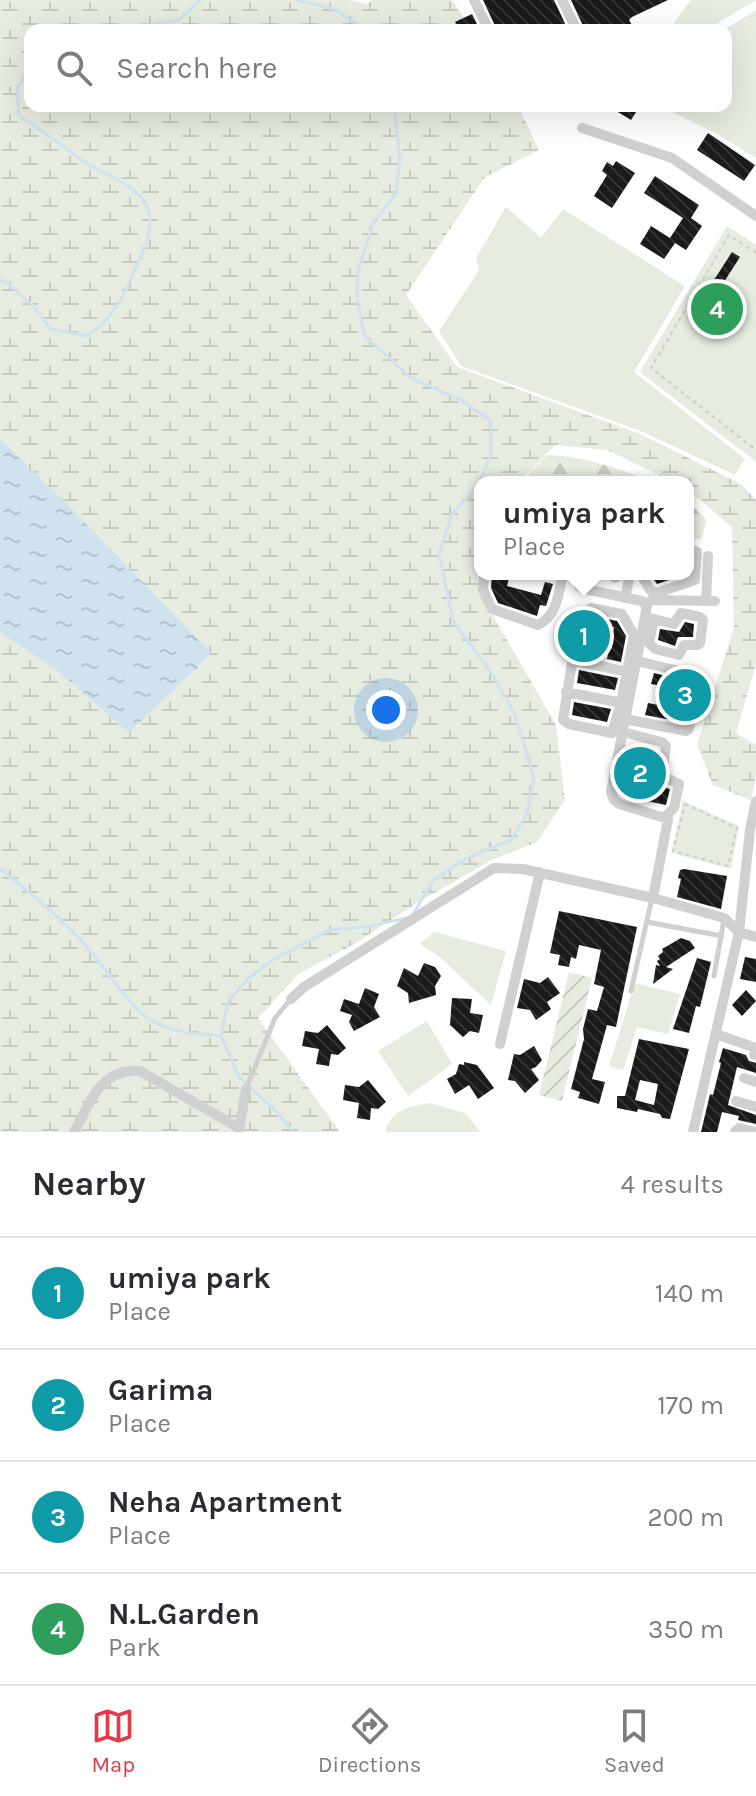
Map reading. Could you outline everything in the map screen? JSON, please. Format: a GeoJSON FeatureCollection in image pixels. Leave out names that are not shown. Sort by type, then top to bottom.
{"type":"FeatureCollection","features":[{"type":"Feature","properties":{"kind":"street"},"geometry":{"type":"LineString","coordinates":[[474,0],[486,24]]}},
{"type":"Feature","properties":{"kind":"street"},"geometry":{"type":"LineString","coordinates":[[562,0],[574,24]]}},
{"type":"Feature","properties":{"kind":"street"},"geometry":{"type":"LineString","coordinates":[[582,128],[672,158],[756,216]]}},
{"type":"Feature","properties":{"kind":"street"},"geometry":{"type":"LineString","coordinates":[[631,672],[637,661],[651,607],[695,580],[698,558],[694,551]]}},
{"type":"Feature","properties":{"kind":"street"},"geometry":{"type":"LineString","coordinates":[[651,607],[711,601],[708,556]]}},
{"type":"Feature","properties":{"kind":"street"},"geometry":{"type":"LineString","coordinates":[[484,580],[483,590],[492,609],[538,625],[554,610],[562,580]]}},
{"type":"Feature","properties":{"kind":"street"},"geometry":{"type":"LineString","coordinates":[[577,580],[579,586],[585,589],[642,601],[651,607],[674,624],[681,613],[700,617],[703,620],[698,645],[684,645],[679,655],[655,649],[649,643],[651,607],[650,590],[644,580]]}},
{"type":"Feature","properties":{"kind":"street"},"geometry":{"type":"LineString","coordinates":[[625,598],[630,580]]}},
{"type":"Feature","properties":{"kind":"street"},"geometry":{"type":"LineString","coordinates":[[625,704],[612,733],[563,720],[578,624],[587,622],[591,608],[622,614],[634,635],[625,719],[611,792],[619,804],[668,819],[653,898]]}},
{"type":"Feature","properties":{"kind":"street"},"geometry":{"type":"LineString","coordinates":[[572,660],[631,672]]}},
{"type":"Feature","properties":{"kind":"street"},"geometry":{"type":"LineString","coordinates":[[625,719],[686,731],[699,685],[696,675],[637,661]]}},
{"type":"Feature","properties":{"kind":"street"},"geometry":{"type":"LineString","coordinates":[[566,692],[625,704]]}},
{"type":"Feature","properties":{"kind":"street"},"geometry":{"type":"LineString","coordinates":[[623,732],[662,742],[666,746],[662,776],[679,784],[674,808],[665,817]]}},
{"type":"Feature","properties":{"kind":"street"},"geometry":{"type":"LineString","coordinates":[[693,1132],[739,932],[756,803]]}},
{"type":"Feature","properties":{"kind":"street"},"geometry":{"type":"LineString","coordinates":[[291,999],[304,987],[494,868],[540,872],[653,898],[724,918],[739,932],[756,937]]}},
{"type":"Feature","properties":{"kind":"street"},"geometry":{"type":"LineString","coordinates":[[500,1044],[540,872]]}},
{"type":"Feature","properties":{"kind":"street"},"geometry":{"type":"LineString","coordinates":[[716,1034],[755,1052]]}},
{"type":"Feature","properties":{"kind":"street"},"geometry":{"type":"LineString","coordinates":[[74,1132],[103,1083],[112,1074],[125,1070],[140,1071],[239,1130],[247,1085]]}},
{"type":"Feature","properties":{"kind":"street"},"geometry":{"type":"LineString","coordinates":[[744,1078],[756,1082]]}},
{"type":"Feature","properties":{"kind":"street"},"geometry":{"type":"LineString","coordinates":[[736,1101],[756,1107]]}},
{"type":"Feature","properties":{"kind":"street"},"geometry":{"type":"LineString","coordinates":[[735,1132],[739,1128],[755,1132]]}},
{"type":"Feature","properties":{"kind":"lane"},"geometry":{"type":"LineString","coordinates":[[631,991],[653,898]]}},
{"type":"Feature","properties":{"kind":"lane"},"geometry":{"type":"LineString","coordinates":[[714,976],[724,918]]}},
{"type":"Feature","properties":{"kind":"lane"},"geometry":{"type":"LineString","coordinates":[[647,922],[722,936]]}},
{"type":"Feature","properties":{"kind":"lane"},"geometry":{"type":"LineString","coordinates":[[247,1085],[275,1018],[291,999]]}},
{"type":"Feature","properties":{"kind":"path"},"geometry":{"type":"LineString","coordinates":[[756,253],[729,235],[651,368],[756,450]]}},
{"type":"Feature","properties":{"kind":"path"},"geometry":{"type":"LineString","coordinates":[[685,804],[737,828],[728,866],[673,851],[685,804]]}},
{"type":"Feature","properties":{"kind":"green space"},"geometry":{"type":"Polygon","coordinates":[[[0,0],[349,0],[368,4],[372,0],[452,0],[468,24],[24,24],[24,112],[521,112],[539,150],[484,178],[406,295],[457,367],[640,434],[741,484],[756,500],[756,664],[736,733],[756,745],[756,775],[751,800],[713,785],[697,745],[734,627],[732,527],[694,495],[694,476],[661,476],[607,450],[555,445],[525,476],[474,476],[474,580],[478,580],[488,607],[556,725],[565,800],[537,842],[490,861],[356,943],[298,974],[258,1018],[340,1132],[0,1132],[0,0]]]}},
{"type":"Feature","properties":{"kind":"green space"},"geometry":{"type":"Polygon","coordinates":[[[691,0],[756,0],[716,24],[673,24],[691,0]]]}},
{"type":"Feature","properties":{"kind":"green space"},"geometry":{"type":"Polygon","coordinates":[[[756,10],[756,158],[672,112],[732,112],[732,25],[756,10]]]}},
{"type":"Feature","properties":{"kind":"green space"},"geometry":{"type":"Polygon","coordinates":[[[506,207],[541,238],[563,209],[685,286],[634,372],[745,459],[735,475],[643,432],[461,366],[439,331],[479,270],[476,258],[506,207]]]}},
{"type":"Feature","properties":{"kind":"green space"},"geometry":{"type":"Polygon","coordinates":[[[727,226],[756,245],[756,462],[640,372],[727,226]]]}},
{"type":"Feature","properties":{"kind":"green space"},"geometry":{"type":"Polygon","coordinates":[[[547,455],[589,461],[639,476],[528,476],[547,455]]]}},
{"type":"Feature","properties":{"kind":"green space"},"geometry":{"type":"Polygon","coordinates":[[[694,508],[707,520],[701,540],[694,538],[694,508]]]}},
{"type":"Feature","properties":{"kind":"green space"},"geometry":{"type":"Polygon","coordinates":[[[683,801],[739,826],[731,869],[671,853],[683,801]]]}},
{"type":"Feature","properties":{"kind":"green space"},"geometry":{"type":"Polygon","coordinates":[[[434,932],[506,951],[491,1005],[441,958],[420,944],[434,932]]]}},
{"type":"Feature","properties":{"kind":"green space"},"geometry":{"type":"Polygon","coordinates":[[[569,972],[592,978],[562,1101],[539,1095],[569,972]]]}},
{"type":"Feature","properties":{"kind":"green space"},"geometry":{"type":"Polygon","coordinates":[[[635,983],[680,994],[668,1034],[637,1027],[623,1070],[609,1066],[635,983]]]}},
{"type":"Feature","properties":{"kind":"green space"},"geometry":{"type":"Polygon","coordinates":[[[427,1021],[452,1064],[408,1096],[378,1051],[427,1021]]]}},
{"type":"Feature","properties":{"kind":"green space"},"geometry":{"type":"Polygon","coordinates":[[[430,1103],[465,1113],[481,1132],[385,1132],[397,1114],[430,1103]]]}},
{"type":"Feature","properties":{"kind":"water"},"geometry":{"type":"Polygon","coordinates":[[[0,439],[211,653],[129,733],[58,671],[0,632],[0,439]]]}},
{"type":"Feature","properties":{"kind":"building"},"geometry":{"type":"Polygon","coordinates":[[[483,0],[554,0],[565,24],[494,24],[483,0]]]}},
{"type":"Feature","properties":{"kind":"building"},"geometry":{"type":"Polygon","coordinates":[[[571,0],[668,0],[632,17],[629,20],[631,24],[582,24],[571,0]]]}},
{"type":"Feature","properties":{"kind":"building"},"geometry":{"type":"Polygon","coordinates":[[[472,14],[477,24],[456,24],[472,14]]]}},
{"type":"Feature","properties":{"kind":"building"},"geometry":{"type":"Polygon","coordinates":[[[618,112],[636,112],[631,120],[618,112]]]}},
{"type":"Feature","properties":{"kind":"building"},"geometry":{"type":"Polygon","coordinates":[[[708,133],[755,165],[744,181],[697,150],[708,133]]]}},
{"type":"Feature","properties":{"kind":"building"},"geometry":{"type":"Polygon","coordinates":[[[616,161],[635,173],[612,208],[594,196],[607,175],[602,171],[607,162],[613,166],[616,161]]]}},
{"type":"Feature","properties":{"kind":"building"},"geometry":{"type":"Polygon","coordinates":[[[655,176],[699,205],[691,218],[702,226],[686,250],[675,243],[664,259],[640,244],[651,226],[670,238],[683,218],[644,193],[655,176]]]}},
{"type":"Feature","properties":{"kind":"building"},"geometry":{"type":"Polygon","coordinates":[[[732,252],[740,257],[722,285],[714,280],[732,252]]]}},
{"type":"Feature","properties":{"kind":"building"},"geometry":{"type":"Polygon","coordinates":[[[492,580],[508,580],[507,586],[541,595],[545,582],[553,584],[546,606],[540,605],[537,616],[498,603],[491,588],[492,580]]]}},
{"type":"Feature","properties":{"kind":"building"},"geometry":{"type":"Polygon","coordinates":[[[597,617],[617,621],[626,636],[621,662],[607,659],[614,627],[595,624],[597,617]]]}},
{"type":"Feature","properties":{"kind":"building"},"geometry":{"type":"Polygon","coordinates":[[[685,622],[694,624],[693,637],[678,637],[675,646],[658,640],[660,629],[679,632],[685,622]]]}},
{"type":"Feature","properties":{"kind":"building"},"geometry":{"type":"Polygon","coordinates":[[[593,627],[590,656],[581,654],[585,631],[593,627]]]}},
{"type":"Feature","properties":{"kind":"building"},"geometry":{"type":"Polygon","coordinates":[[[579,670],[618,678],[615,690],[577,683],[579,670]]]}},
{"type":"Feature","properties":{"kind":"building"},"geometry":{"type":"Polygon","coordinates":[[[654,673],[690,682],[682,722],[645,715],[648,703],[674,708],[680,689],[651,684],[654,673]]]}},
{"type":"Feature","properties":{"kind":"building"},"geometry":{"type":"Polygon","coordinates":[[[574,702],[611,709],[607,722],[572,715],[574,702]]]}},
{"type":"Feature","properties":{"kind":"building"},"geometry":{"type":"Polygon","coordinates":[[[639,745],[658,749],[656,764],[650,762],[646,783],[670,789],[666,805],[628,797],[639,745]]]}},
{"type":"Feature","properties":{"kind":"building"},"geometry":{"type":"Polygon","coordinates":[[[680,870],[727,876],[721,909],[677,897],[680,870]]]}},
{"type":"Feature","properties":{"kind":"building"},"geometry":{"type":"Polygon","coordinates":[[[559,911],[637,927],[616,1027],[607,1025],[592,1079],[605,1082],[599,1104],[578,1098],[580,1092],[571,1089],[588,1009],[597,1011],[604,987],[594,984],[601,950],[579,945],[576,959],[571,957],[569,967],[558,965],[560,955],[550,953],[559,911]]]}},
{"type":"Feature","properties":{"kind":"building"},"geometry":{"type":"Polygon","coordinates":[[[681,938],[690,941],[695,948],[666,967],[673,969],[653,984],[662,949],[681,938]]]}},
{"type":"Feature","properties":{"kind":"building"},"geometry":{"type":"Polygon","coordinates":[[[745,957],[756,959],[756,982],[740,979],[745,957]]]}},
{"type":"Feature","properties":{"kind":"building"},"geometry":{"type":"Polygon","coordinates":[[[697,958],[711,962],[700,1007],[696,1006],[689,1033],[673,1029],[697,958]]]}},
{"type":"Feature","properties":{"kind":"building"},"geometry":{"type":"Polygon","coordinates":[[[424,963],[435,967],[441,976],[435,986],[436,995],[409,1003],[408,993],[397,986],[404,968],[418,976],[424,963]]]}},
{"type":"Feature","properties":{"kind":"building"},"geometry":{"type":"Polygon","coordinates":[[[548,977],[560,993],[547,1002],[551,1009],[536,1020],[530,1010],[517,1008],[524,979],[540,983],[548,977]]]}},
{"type":"Feature","properties":{"kind":"building"},"geometry":{"type":"Polygon","coordinates":[[[365,988],[379,994],[374,1007],[380,1017],[354,1031],[349,1022],[352,1015],[340,1011],[344,999],[359,1004],[365,988]]]}},
{"type":"Feature","properties":{"kind":"building"},"geometry":{"type":"Polygon","coordinates":[[[746,990],[756,1001],[742,1016],[732,1005],[746,990]]]}},
{"type":"Feature","properties":{"kind":"building"},"geometry":{"type":"Polygon","coordinates":[[[452,998],[472,999],[470,1013],[483,1015],[479,1033],[470,1031],[463,1037],[450,1025],[452,998]]]}},
{"type":"Feature","properties":{"kind":"building"},"geometry":{"type":"Polygon","coordinates":[[[327,1025],[346,1048],[338,1055],[331,1054],[329,1066],[316,1064],[319,1049],[302,1046],[305,1031],[318,1033],[327,1025]]]}},
{"type":"Feature","properties":{"kind":"building"},"geometry":{"type":"Polygon","coordinates":[[[639,1039],[689,1049],[670,1119],[638,1109],[637,1112],[617,1108],[617,1096],[625,1096],[639,1039]],[[640,1080],[635,1100],[654,1105],[658,1084],[640,1080]]]}},
{"type":"Feature","properties":{"kind":"building"},"geometry":{"type":"Polygon","coordinates":[[[534,1046],[542,1060],[531,1069],[539,1080],[525,1093],[515,1081],[508,1080],[514,1054],[520,1055],[534,1046]]]}},
{"type":"Feature","properties":{"kind":"building"},"geometry":{"type":"Polygon","coordinates":[[[723,1048],[746,1055],[749,1061],[756,1063],[756,1073],[737,1067],[728,1105],[756,1115],[756,1124],[722,1112],[717,1132],[701,1132],[710,1094],[713,1095],[723,1048]]]}},
{"type":"Feature","properties":{"kind":"building"},"geometry":{"type":"Polygon","coordinates":[[[464,1062],[477,1065],[494,1088],[478,1099],[469,1085],[455,1094],[447,1079],[456,1074],[459,1064],[464,1065],[464,1062]]]}},
{"type":"Feature","properties":{"kind":"building"},"geometry":{"type":"Polygon","coordinates":[[[368,1080],[386,1102],[378,1109],[371,1108],[370,1120],[357,1118],[359,1103],[343,1100],[345,1085],[359,1087],[368,1080]]]}},
{"type":"Feature","properties":{"kind":"waterway"},"geometry":{"type":"LineString","coordinates":[[155,24],[179,20],[200,0]]}},
{"type":"Feature","properties":{"kind":"waterway"},"geometry":{"type":"LineString","coordinates":[[297,0],[334,9],[357,24]]}},
{"type":"Feature","properties":{"kind":"waterway"},"geometry":{"type":"LineString","coordinates":[[0,281],[4,280],[31,304],[51,329],[86,336],[109,317],[120,301],[144,251],[150,226],[148,209],[138,194],[19,116],[17,89],[24,76]]}},
{"type":"Feature","properties":{"kind":"waterway"},"geometry":{"type":"LineString","coordinates":[[395,112],[400,159],[396,193],[373,224],[358,271],[357,296],[364,335],[411,378],[461,400],[491,421],[491,454],[482,476]]}},
{"type":"Feature","properties":{"kind":"waterway"},"geometry":{"type":"LineString","coordinates":[[221,1036],[228,1001],[249,978],[271,961],[329,930],[366,927],[411,917],[434,880],[465,859],[511,840],[527,814],[534,778],[514,712],[488,668],[453,621],[439,553],[452,514],[474,490]]}},
{"type":"Feature","properties":{"kind":"waterway"},"geometry":{"type":"LineString","coordinates":[[0,869],[71,930],[146,1017],[178,1031],[221,1036],[239,1077],[278,1113],[293,1132]]}},
{"type":"Feature","properties":{"kind":"place","name":"N.L.Garden"},"geometry":{"type":"Point","coordinates":[717,309]}},
{"type":"Feature","properties":{"kind":"place","name":"umiya park"},"geometry":{"type":"Point","coordinates":[584,636]}},
{"type":"Feature","properties":{"kind":"place","name":"Neha Apartment"},"geometry":{"type":"Point","coordinates":[685,695]}},
{"type":"Feature","properties":{"kind":"place","name":"Garima"},"geometry":{"type":"Point","coordinates":[640,773]}}]}
